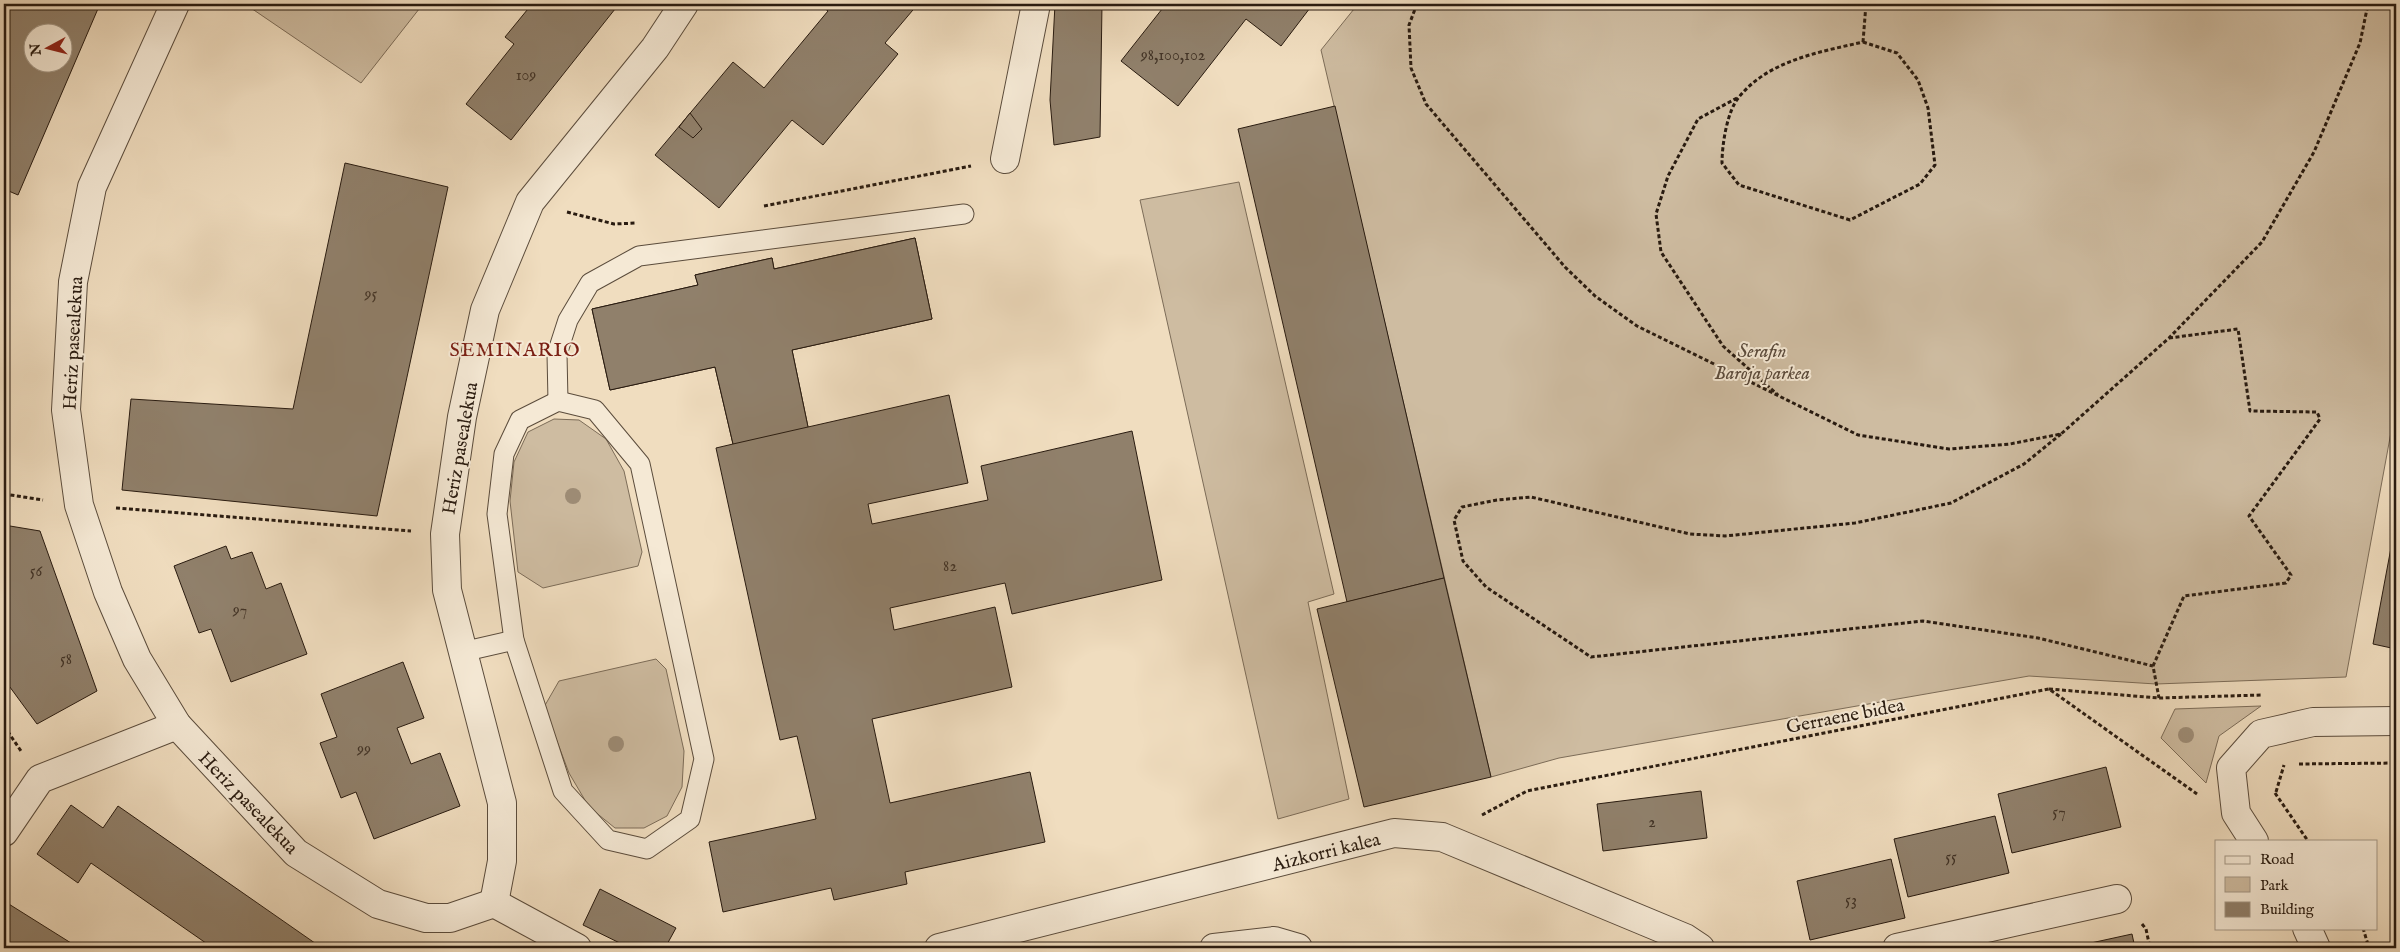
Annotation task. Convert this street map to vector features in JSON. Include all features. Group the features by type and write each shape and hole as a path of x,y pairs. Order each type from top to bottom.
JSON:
{"street":[{"name":"Heriz pasealekua","path":"176,4 92,187 73,282 66,410 79,505 108,592 137,659 177,725 296,854 378,904 426,918 450,918 494,903 502,861 502,802 447,590 444,534 462,417 485,310 530,202 655,48 684,4"},
{"path":"1005,159 1036,4"},
{"path":"2253,840 2236,813 2231,768 2261,734 2313,722 2396,722"},
{"path":"4,832 40,778 177,725"},
{"name":"Aizkorri kalea","path":"939,948 1394,834 1442,837 1686,938 1700,948"},
{"path":"1897,948 2117,899"},
{"path":"494,903 577,948"},
{"path":"2308,930 2316,948"},
{"path":"1214,948 1274,941 1298,948"}],"lane":[{"path":"558,401 557,354 568,320 590,283 639,256 964,214"},
{"path":"558,401 595,410 640,464 704,759 690,819 647,849 608,840 563,791 514,640 497,514 504,454 520,420 558,401"},
{"path":"462,652 514,640"}],"path":[{"path":"1417,4 1409,25 1411,68 1426,104 1564,267 1594,296 1637,326 1783,400 1858,435 1949,449 2010,444 2061,434"},
{"path":"1863,42 1866,4"},
{"path":"2153,666 2038,638 1923,621 1591,657 1486,587 1463,561 1454,520 1462,507 1497,500 1531,497 1690,534 1725,536 1855,523 1951,503 2024,464 2061,434 2169,338 2262,242 2314,152 2360,43 2368,4"},
{"path":"1738,98 1723,138 1722,163 1739,185 1850,220 1920,184 1935,165 1928,108 1918,80 1897,53 1863,42 1803,55 1760,78 1738,98 1698,119 1668,176 1656,214 1661,252 1723,346 1783,400"},
{"path":"763,206 1005,159"},
{"path":"530,202 614,224 641,222"},
{"path":"2159,698 2153,666 2184,596 2286,583 2291,576 2249,516 2320,419 2317,412 2250,411 2238,329 2169,338"},
{"path":"4,494 79,505 444,534"},
{"path":"2048,689 2196,792 2201,800"},
{"name":"Gerraene bidea","path":"1442,837 1527,791 2048,689 2159,698 2268,695"},
{"path":"2268,796 2276,792 2285,764 2396,763"},
{"path":"2276,792 2307,840"},
{"path":"2363,930 2369,948"}],"green space":[{"path":"245,4 423,4 361,83"},
{"name":"Serafin Baroja parkea","path":"1358,4 2396,4 2396,405 2346,677 2156,684 2029,676 1559,758 1491,777 1321,50"},
{"path":"1239,182 1334,594 1308,602 1349,799 1278,819 1140,200"},
{"path":"554,419 579,420 606,439 624,471 642,552 638,566 543,588 518,572 510,501 514,462 528,432"},
{"path":"656,659 666,669 684,751 682,787 667,816 644,828 615,828 589,807 569,773 544,707 559,681"},
{"path":"2261,706 2219,736 2206,783 2161,738 2175,709"}],"building":[{"path":"6,4 100,4 72,69 72,22 22,22 22,72 71,72 18,195 4,189 4,9"},
{"path":"532,4 619,4 511,140 466,104 514,44 505,37"},
{"path":"819,4 918,4 885,43 898,54 823,145 792,120 719,208 655,155 733,62 764,88 828,11"},
{"path":"1055,4 1102,4 1100,137 1054,145 1050,100"},
{"path":"1166,4 1313,4 1281,46 1246,19 1178,106 1121,61"},
{"path":"1335,106 1444,578 1347,602 1238,129"},
{"path":"690,113 702,129 693,138 679,127"},
{"path":"345,163 448,187 377,516 122,490 131,399 293,409"},
{"path":"915,238 932,319 792,350 808,427 949,395 968,483 868,504 872,524 988,500 981,466 1132,431 1162,580 1012,614 1005,583 890,608 894,630 995,607 1012,687 872,719 890,803 1030,772 1045,842 905,872 907,884 834,900 831,888 723,912 709,842 816,819 797,736 780,740 762,660 716,448 733,444 715,367 610,390 592,309 698,285 695,275 772,258 774,269"},
{"path":"915,238 932,319 792,350 808,427 733,444 715,367 610,390 592,309 698,285 695,275 772,258 774,269"},
{"path":"2396,521 2396,649 2373,644"},
{"path":"4,525 40,531 97,691 37,724 4,679"},
{"path":"226,546 231,559 252,552 266,589 281,583 307,654 231,682 211,629 199,633 174,566"},
{"path":"1444,578 1491,777 1364,807 1317,609"},
{"path":"403,662 424,718 397,728 411,764 440,753 460,806 374,839 356,792 341,798 320,743 337,737 321,694"},
{"path":"2106,767 2121,827 2012,853 1998,794"},
{"path":"1701,791 1707,838 1603,851 1597,804"},
{"path":"71,805 103,828 118,806 322,948 213,948 91,863 78,883 37,854"},
{"path":"1995,816 2009,873 1908,897 1894,839"},
{"path":"1891,859 1905,918 1810,940 1797,881"},
{"path":"600,889 676,928 665,948 630,948 583,925"},
{"path":"4,901 79,948 4,948"},
{"path":"2132,934 2135,948 2068,948"}],"district":[{"name":"SEMINARIO","path":"515,349"}]}
